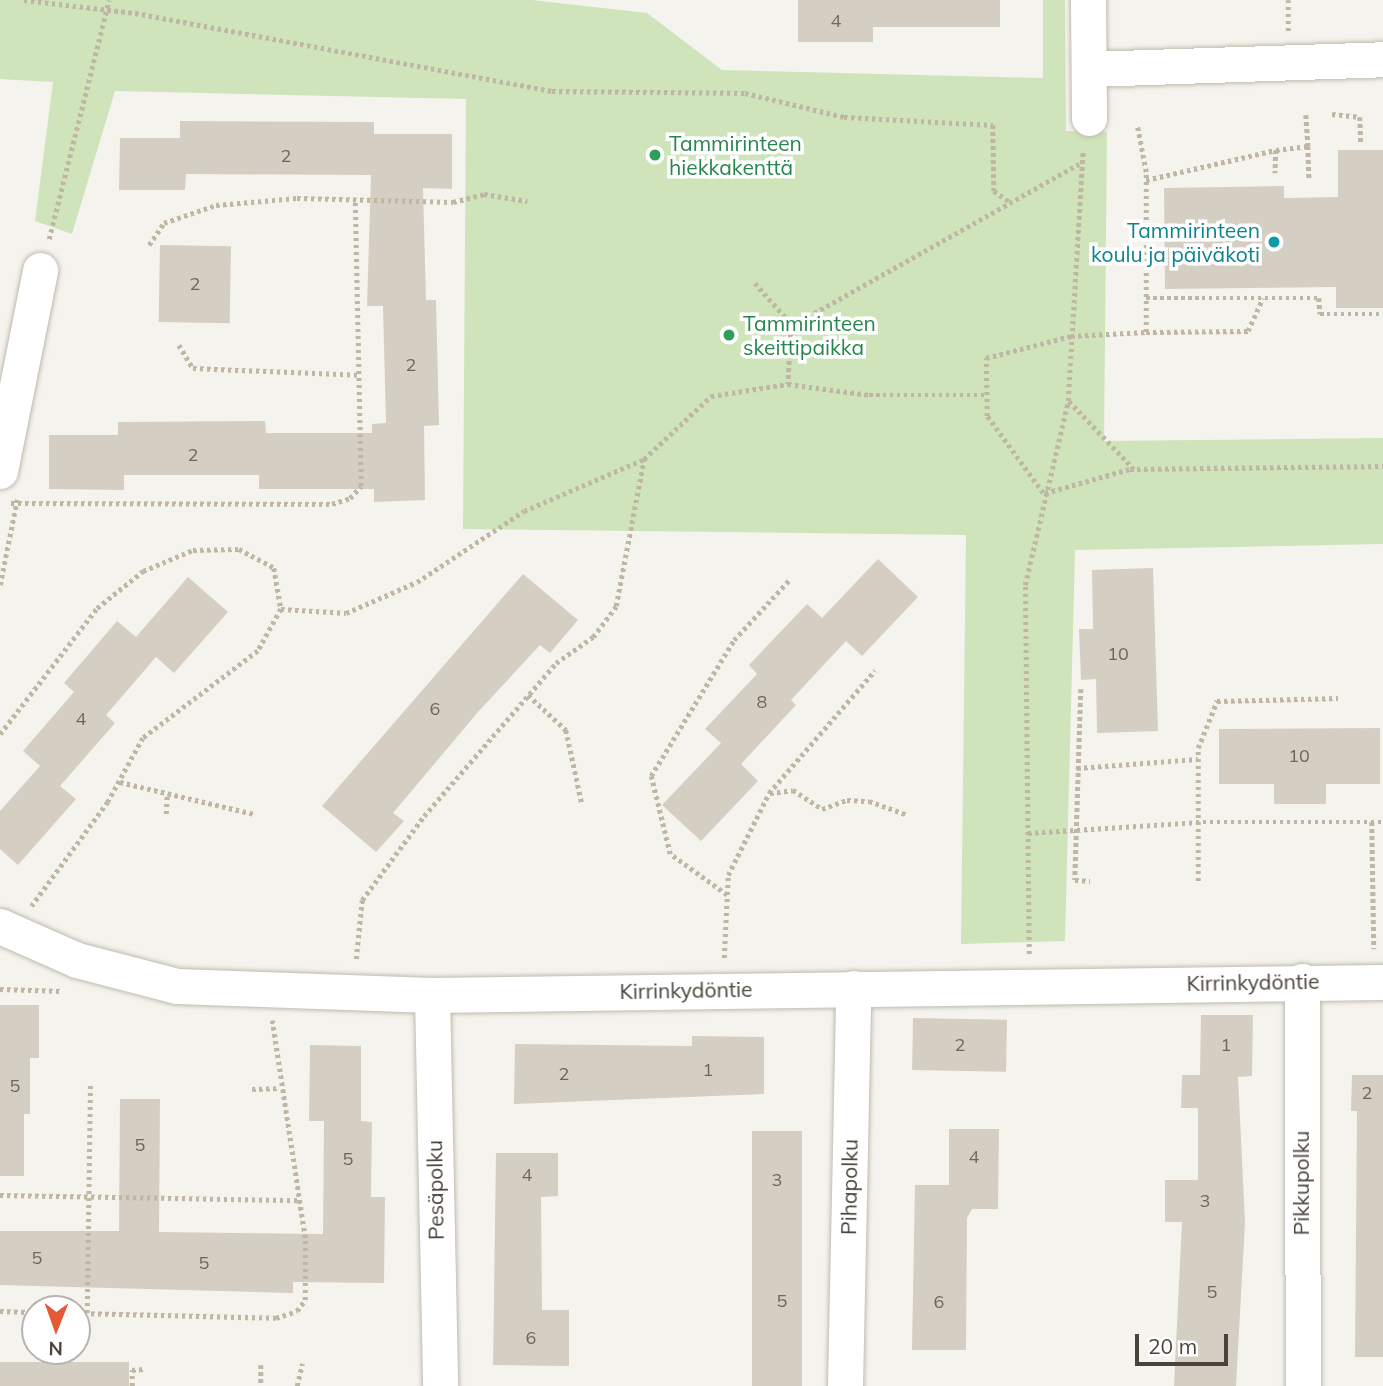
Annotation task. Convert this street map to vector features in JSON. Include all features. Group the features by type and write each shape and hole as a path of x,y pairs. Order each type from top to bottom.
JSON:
{"street":[{"path":"1088,0 1089,118"},
{"path":"1089,69 1383,60"},
{"path":"0,471 40,270"},
{"name":"Kirrinkydöntie","path":"13,919 76,960 177,986 432,995 1302,981 1378,969"},
{"name":"Pikkupolku","path":"1302,981 1303,1386"},
{"name":"Pihapolku","path":"845,1386 853,988"},
{"name":"Pesäpolku","path":"432,995 440,1386"}],"path":[{"path":"24,0 107,9 552,91 745,93 844,117 993,125 994,191 1011,203"},
{"path":"40,270 109,0"},
{"path":"1332,114 1360,117 1361,142"},
{"path":"1306,115 1309,180"},
{"path":"1137,125 1146,180 1146,332"},
{"path":"1146,180 1276,150 1308,146"},
{"path":"1275,173 1276,150"},
{"path":"755,283 792,319 802,320 1080,164 1068,401 1044,493 1025,585 1029,958"},
{"path":"149,245 164,223 216,205 355,199 453,202 484,194 527,201"},
{"path":"0,503 332,504 349,498 361,486 355,199"},
{"path":"1146,298 1319,298 1320,314 1383,314"},
{"path":"1044,493 987,416 986,358 1071,336 1248,331 1263,298"},
{"path":"788,384 792,319"},
{"path":"179,345 193,368 357,375"},
{"path":"281,609 346,612 417,582 524,511 644,459 711,396 788,384 869,395 987,395"},
{"path":"1044,493 1135,469 1068,401"},
{"path":"355,965 362,900 424,816 528,695 556,663 593,637 615,606 644,459"},
{"path":"1130,469 1383,466"},
{"path":"0,734 97,608 143,571 193,550 239,549 274,568 281,609 258,651 144,738 120,782 65,866 13,919"},
{"path":"727,895 670,855 650,776 734,640 790,579"},
{"path":"724,962 728,875 769,793 875,670"},
{"path":"1082,689 1074,830 1075,880 1090,881"},
{"path":"528,695 566,730 582,804"},
{"path":"1198,881 1198,759 1217,701 1338,698"},
{"path":"1077,768 1198,759"},
{"path":"120,782 254,814"},
{"path":"769,793 793,790 822,809 847,800 869,801 908,815"},
{"path":"166,814 167,793"},
{"path":"1028,833 1196,822 1383,822"},
{"path":"1372,822 1378,969"},
{"path":"0,989 75,992"},
{"path":"91,1313 276,1318 297,1311 305,1300 299,1200 280,1088 271,989"},
{"path":"87,1295 90,1085"},
{"path":"252,1089 280,1088"},
{"path":"0,1195 299,1200"},
{"path":"0,1311 21,1312"},
{"path":"297,1386 302,1364"},
{"path":"261,1365 261,1386"},
{"path":"132,1386 132,1370 143,1368"}],"green space":[{"path":"0,0 532,0 647,13 722,70 1043,78 1043,0 1065,0 1066,131 1107,132 1104,441 1383,438 1383,544 1075,550 1065,941 961,944 966,535 463,529 466,99 115,91 72,234 35,221 53,82 0,79"}],"building":[{"path":"798,0 1000,0 1000,27 873,27 873,42 798,42"},
{"path":"180,121 374,122 374,134 452,134 452,189 423,188 426,300 436,300 439,425 424,426 425,500 374,502 374,489 259,489 259,475 124,475 124,490 49,489 49,435 118,435 118,422 265,421 266,433 372,433 372,424 386,423 383,306 367,306 371,175 186,174 185,190 119,190 120,138 180,138"},
{"name":"Tammirinteen koulu ja päiväkoti","path":"1338,150 1383,150 1383,308 1336,308 1336,287 1165,289 1164,188 1284,186 1284,198 1338,197"},
{"path":"160,245 231,246 230,323 159,322"},
{"path":"878,559 918,597 862,656 846,641 791,700 796,705 741,764 758,781 701,841 662,805 721,743 705,729 757,674 749,665 807,604 822,618"},
{"path":"1153,568 1158,731 1097,733 1096,679 1081,680 1079,629 1093,629 1092,570"},
{"path":"523,574 578,620 550,653 540,645 478,712 393,813 404,821 376,852 322,806"},
{"path":"188,577 228,612 174,673 156,657 106,715 115,723 60,786 76,799 18,865 0,849 0,811 40,766 23,751 74,692 64,683 117,621 136,637"},
{"path":"1380,728 1380,784 1326,784 1326,804 1274,804 1274,784 1219,784 1219,729"},
{"path":"0,1005 39,1005 39,1058 30,1058 30,1114 24,1114 24,1176 0,1176"},
{"path":"1201,1015 1253,1015 1252,1076 1238,1077 1245,1222 1236,1386 1174,1386 1182,1222 1165,1222 1165,1180 1198,1180 1198,1108 1181,1108 1182,1075 1200,1075"},
{"path":"913,1018 1007,1020 1006,1072 912,1070"},
{"path":"692,1036 764,1037 764,1094 514,1104 515,1044 692,1046"},
{"path":"310,1045 361,1046 361,1121 372,1122 371,1197 385,1197 384,1283 293,1282 293,1293 0,1285 0,1231 119,1231 120,1099 160,1099 159,1232 323,1234 324,1121 309,1121"},
{"path":"1352,1075 1383,1075 1383,1357 1355,1357 1357,1111 1351,1111"},
{"path":"949,1129 999,1129 998,1209 972,1209 967,1218 966,1350 912,1350 915,1185 949,1185"},
{"path":"752,1131 802,1131 802,1386 752,1386"},
{"path":"496,1153 558,1153 558,1196 541,1197 542,1310 569,1310 569,1366 493,1365"},
{"path":"0,1362 21,1362 21,1365 91,1365 91,1362 129,1362 129,1386 0,1386"}],"place":[{"name":"Tammirinteen hiekkakenttä","path":"655,155"},
{"name":"Tammirinteen koulu ja päiväkoti","path":"1274,242"},
{"name":"Tammirinteen skeittipaikka","path":"729,335"}]}
